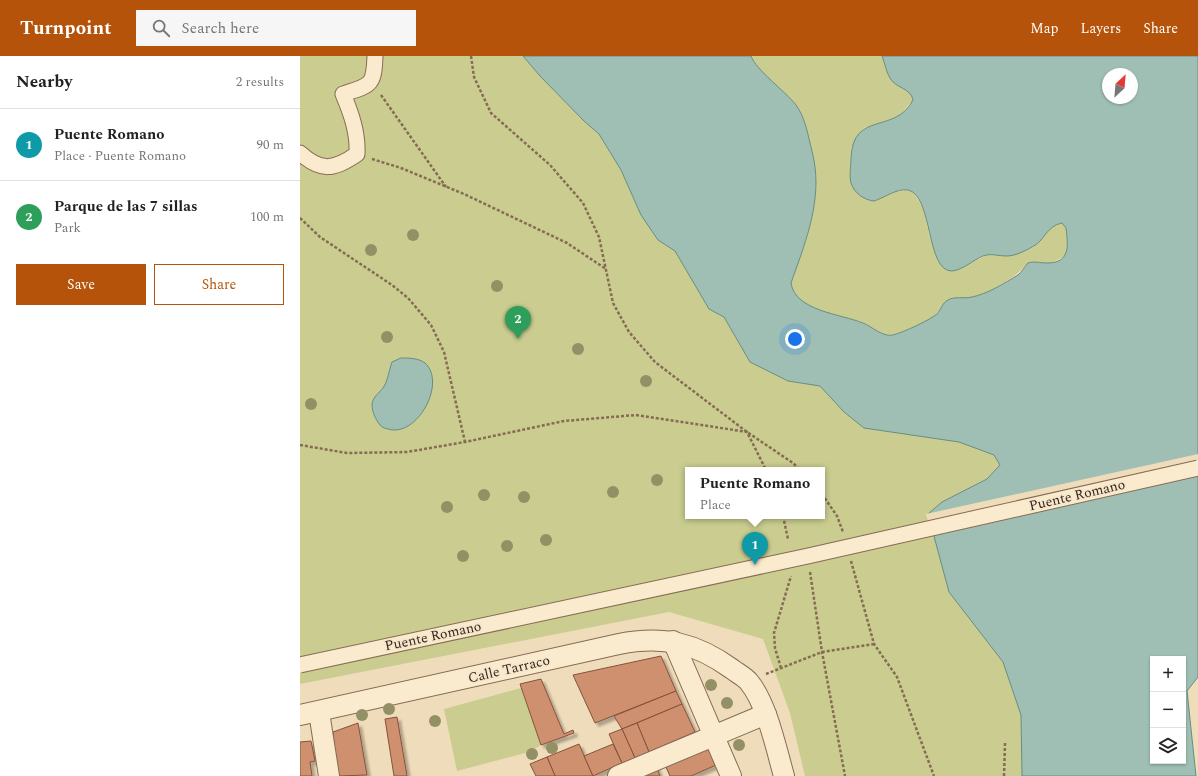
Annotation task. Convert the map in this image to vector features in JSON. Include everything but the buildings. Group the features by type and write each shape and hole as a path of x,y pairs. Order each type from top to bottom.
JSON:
{"street":[{"path":"300,153 316,165 328,166 342,164 356,154 357,142 353,119 343,94 365,87 371,81 374,75 375,56"},
{"name":"Puente Romano","path":"300,665 808,556 1198,468"},
{"name":"Calle Tarraco","path":"309,714 638,640 673,642 696,648 717,659 749,682"},
{"path":"673,642 731,776"},
{"path":"749,682 766,714 784,776"},
{"path":"309,714 329,776"},
{"path":"618,776 766,714"}],"path":[{"path":"471,56 474,78 491,113 550,165 583,203 599,238 613,303 629,332 655,362 747,432 797,467"},
{"path":"371,81 446,187"},
{"path":"356,154 401,168 446,187 567,243 606,269"},
{"path":"300,218 320,237 392,285 412,303 431,325 444,352 465,442"},
{"path":"300,445 347,453 407,452 465,442 564,421 636,415 747,432"},
{"path":"747,432 764,467"},
{"path":"825,498 837,516 846,538"},
{"path":"784,519 788,539"},
{"path":"851,560 874,644 897,677 934,776"},
{"path":"810,572 822,652 845,776"},
{"path":"781,668 774,633 791,575"},
{"path":"749,682 822,652 874,644"},
{"path":"1004,776 1005,743"}],"green space":[{"path":"300,56 523,56 540,76 584,121 599,134 621,170 641,215 658,240 675,251 709,309 724,317 750,362 788,381 820,386 844,412 864,428 959,442 994,455 1000,465 987,479 942,502 949,592 1003,662 1021,715 1022,776 805,776 790,713 763,639 669,612 300,684"},
{"path":"751,56 882,56 887,73 892,81 906,90 912,96 913,100 899,116 864,128 851,148 850,180 853,187 869,200 874,201 895,192 906,190 913,192 923,208 930,238 952,271 988,255 1012,255 1034,247 1049,228 1062,223 1067,228 1068,245 1065,256 1051,263 1025,265 1015,275 991,290 969,298 951,299 936,314 922,323 890,335 882,333 862,322 819,310 801,300 794,292 791,283 806,241 813,212 816,182 812,152 805,123 799,109 791,99 759,68"},
{"path":"521,688 541,745 529,752 457,771 444,709"}],"water":[{"path":"523,56 751,56 759,68 791,99 799,109 806,128 814,161 816,182 813,212 806,241 791,283 794,292 801,300 810,306 863,323 885,335 893,335 928,320 937,314 944,303 950,299 972,297 996,288 1018,275 1028,263 1047,263 1060,260 1066,252 1067,241 1066,228 1062,223 1052,227 1040,241 1023,252 1010,256 986,255 960,269 952,271 944,268 938,259 933,247 922,205 916,195 908,190 899,190 874,201 863,198 854,190 851,183 850,174 851,158 854,143 859,134 867,128 896,117 905,111 913,100 912,96 906,90 892,81 887,73 882,56 1198,56 1198,677 1187,691 1196,776 1022,776 1021,715 1003,662 949,592 928,514 942,502 987,479 1000,465 994,455 959,442 864,428 844,412 820,386 788,381 750,362 724,317 709,309 675,251 658,240 641,215 621,170 599,134 584,121 540,76"},
{"path":"401,358 417,359 425,363 431,372 433,383 431,395 426,407 409,425 399,430 388,429 382,427 374,416 372,402 385,385 392,362"}],"pier":[{"path":"1198,454 1198,475 932,536 926,514"}],"place":[{"name":"Parque de las 7 sillas","path":"518,339"},
{"name":"Puente Romano","path":"755,565"}]}
